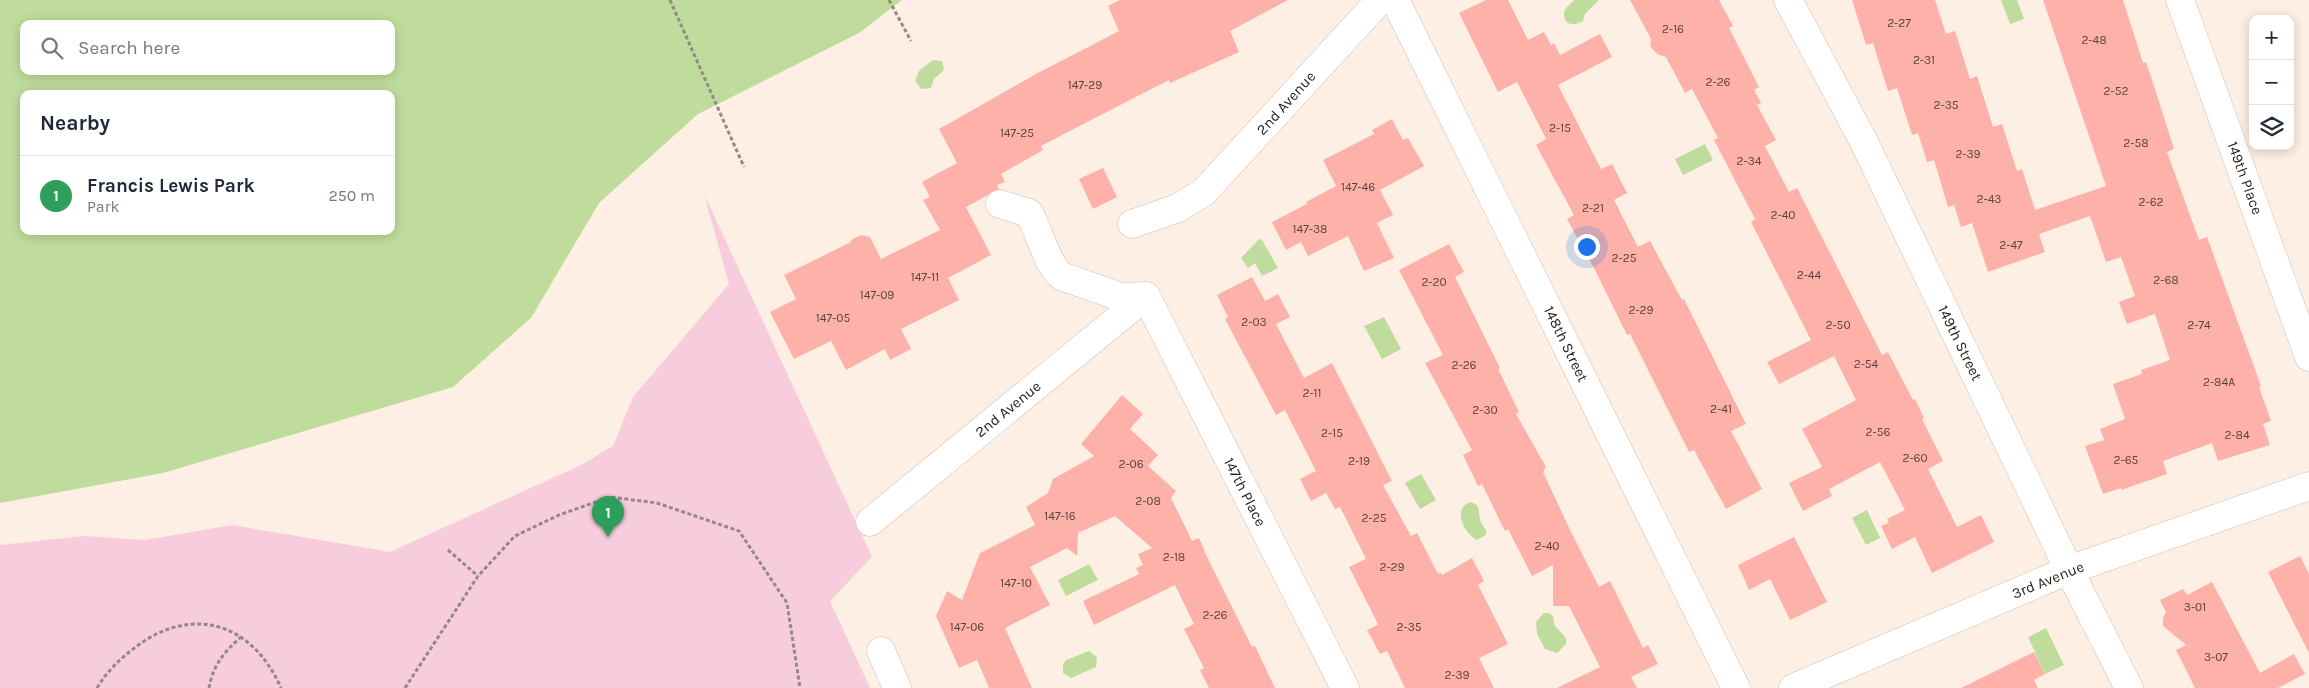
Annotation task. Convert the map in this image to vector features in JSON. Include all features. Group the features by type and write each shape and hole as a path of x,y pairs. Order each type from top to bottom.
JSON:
{"street":[{"name":"2nd Avenue","path":"1132,224 1178,208 1204,192 1380,0"},
{"name":"148th Street","path":"1395,0 1736,688"},
{"name":"149th Street","path":"1788,0 1863,140 2069,570 2129,688"},
{"name":"149th Place","path":"2180,0 2309,357"},
{"path":"1000,204 1029,213 1038,228 1054,269 1061,276 1121,297 1146,296"},
{"name":"2nd Avenue","path":"870,522 1146,296"},
{"name":"147th Place","path":"1146,296 1345,688"},
{"name":"3rd Avenue","path":"1792,688 2069,570 2309,486"},
{"path":"881,651 897,688"}],"path":[{"path":"670,0 744,166"},
{"path":"890,0 911,41"},
{"path":"405,688 478,576 515,536 559,515 610,497 656,503 739,531 787,603 800,688"},
{"path":"448,550 478,576"},
{"path":"97,688 111,668 127,654 162,631 195,624 220,628 241,637 264,657 273,669 281,688"},
{"path":"209,688 217,663 226,650 241,637"}],"shaded area":[{"path":"0,0 902,0 859,33 698,114 599,203 531,318 453,387 163,473 0,503"},
{"path":"1574,0 1599,0 1585,14 1583,21 1577,24 1570,24 1565,20 1564,11"},
{"path":"2001,0 2017,0 2024,19 2010,24"},
{"path":"933,60 942,61 944,70 934,79 931,88 921,89 915,81 919,71"},
{"path":"1705,144 1713,160 1683,175 1675,159"},
{"path":"704,194 872,557 830,601 870,688 0,688 0,545 84,536 145,540 232,525 390,552 581,465 613,446 633,397 729,284"},
{"path":"1259,239 1262,240 1278,268 1262,276 1255,263 1248,268 1241,258"},
{"path":"1384,317 1401,349 1382,359 1364,326"},
{"path":"1421,474 1436,500 1420,509 1405,483"},
{"path":"1470,502 1477,506 1486,532 1486,535 1477,540 1464,527 1461,516 1465,505"},
{"path":"1867,510 1880,538 1866,545 1852,518"},
{"path":"1089,564 1098,580 1066,596 1058,580"},
{"path":"1544,613 1549,613 1553,616 1555,626 1566,638 1566,644 1557,653 1545,649 1537,634 1536,622"},
{"path":"2046,628 2064,665 2045,674 2028,637"},
{"path":"1089,651 1097,657 1096,667 1071,678 1063,673 1063,664 1066,660"}],"building":[{"path":"1120,0 1288,0 1230,31 1239,52 1170,83 1169,80 1041,146 1043,150 1001,174 1005,182 997,185 999,189 966,207 991,255 948,278 959,300 901,329 911,349 890,360 885,349 846,370 831,341 794,359 770,312 796,299 784,275 851,242 851,240 861,235 870,237 881,259 940,230 923,200 930,197 922,182 957,163 939,129 1036,74 1119,31 1108,6"},
{"path":"1486,0 1508,0 1528,40 1544,32 1551,45 1554,43 1560,55 1600,34 1612,57 1558,85 1601,169 1612,164 1627,193 1614,200 1638,247 1650,241 1682,300 1684,299 1746,424 1731,431 1762,489 1726,509 1694,450 1689,452 1630,334 1627,335 1567,219 1574,215 1536,145 1546,139 1517,82 1498,92 1459,13"},
{"path":"1630,0 1719,0 1733,26 1729,28 1759,87 1754,90 1761,103 1757,105 1776,140 1765,146 1789,192 1797,188 1882,355 1888,352 1913,400 1915,399 1924,418 1922,419 1943,461 1928,469 1957,527 1981,515 1994,542 1932,573 1915,537 1892,549 1881,526 1889,523 1887,519 1905,510 1880,462 1829,489 1832,496 1803,511 1789,483 1822,467 1802,429 1856,400 1834,356 1779,384 1767,362 1811,340 1751,222 1755,219 1714,140 1718,138 1692,89 1685,93 1666,57 1657,54 1650,46 1651,39"},
{"path":"1852,0 1935,0 1946,34 1955,31 1970,79 1977,76 1993,127 2002,124 2017,171 2022,169 2035,210 2106,186 2043,0 2123,0 2143,63 2146,62 2174,149 2167,152 2199,240 2207,237 2261,386 2259,387 2271,421 2263,424 2270,445 2218,461 2212,443 2163,461 2167,474 2121,490 2121,488 2103,494 2085,446 2104,440 2100,429 2125,419 2113,384 2142,374 2141,370 2170,360 2155,314 2127,324 2119,302 2135,296 2121,257 2106,262 2090,216 2039,234 2045,252 1988,272 1972,223 1961,227 1954,205 1948,207 1934,160 1927,162 1918,133 1912,135 1897,88 1888,91 1873,43 1866,45"},
{"path":"1392,119 1403,140 1408,138 1424,166 1380,190 1393,215 1377,223 1394,258 1364,271 1348,236 1308,256 1301,242 1286,250 1272,222 1336,186 1323,160 1374,134 1372,130"},
{"path":"1103,168 1117,197 1093,209 1079,179"},
{"path":"1449,244 1464,272 1455,277 1500,368 1498,369 1519,412 1516,414 1546,467 1543,472 1571,532 1599,587 1610,581 1643,648 1648,645 1658,664 1631,677 1637,688 1557,688 1600,667 1569,606 1553,606 1553,565 1532,576 1508,529 1505,531 1482,484 1478,486 1463,455 1472,450 1425,363 1443,355 1399,270"},
{"path":"1252,277 1265,301 1278,294 1290,317 1276,324 1304,378 1332,363 1392,481 1383,485 1411,536 1417,533 1438,574 1440,572 1442,575 1472,558 1484,581 1478,585 1508,644 1479,658 1494,688 1405,688 1387,651 1380,654 1367,630 1378,625 1349,567 1366,559 1340,507 1335,509 1326,493 1311,501 1300,479 1316,471 1285,410 1276,415 1225,319 1228,317 1217,295"},
{"path":"1122,395 1143,414 1130,429 1158,455 1148,466 1176,491 1171,498 1192,541 1199,538 1252,647 1255,646 1275,688 1209,688 1200,670 1204,668 1184,629 1194,624 1175,585 1094,625 1083,601 1139,574 1136,568 1143,565 1138,554 1152,548 1115,516 1078,533 1077,556 1067,548 1030,567 1050,605 1005,628 1032,688 989,688 977,660 959,668 936,616 947,591 962,600 980,553 1035,525 1026,507 1048,493 1053,479 1094,456 1081,444"},
{"path":"1794,537 1827,602 1790,620 1770,579 1749,590 1738,565"},
{"path":"2300,556 2309,574 2309,653 2268,572"},
{"path":"2212,582 2260,673 2294,654 2305,674 2278,688 2195,688 2176,650 2186,645 2163,626 2163,618 2166,612 2160,600 2183,589 2187,595"},
{"path":"2034,652 2045,674 2034,680 2038,688 1961,688"}],"place":[{"name":"Francis Lewis Park","path":"608,537"}]}
